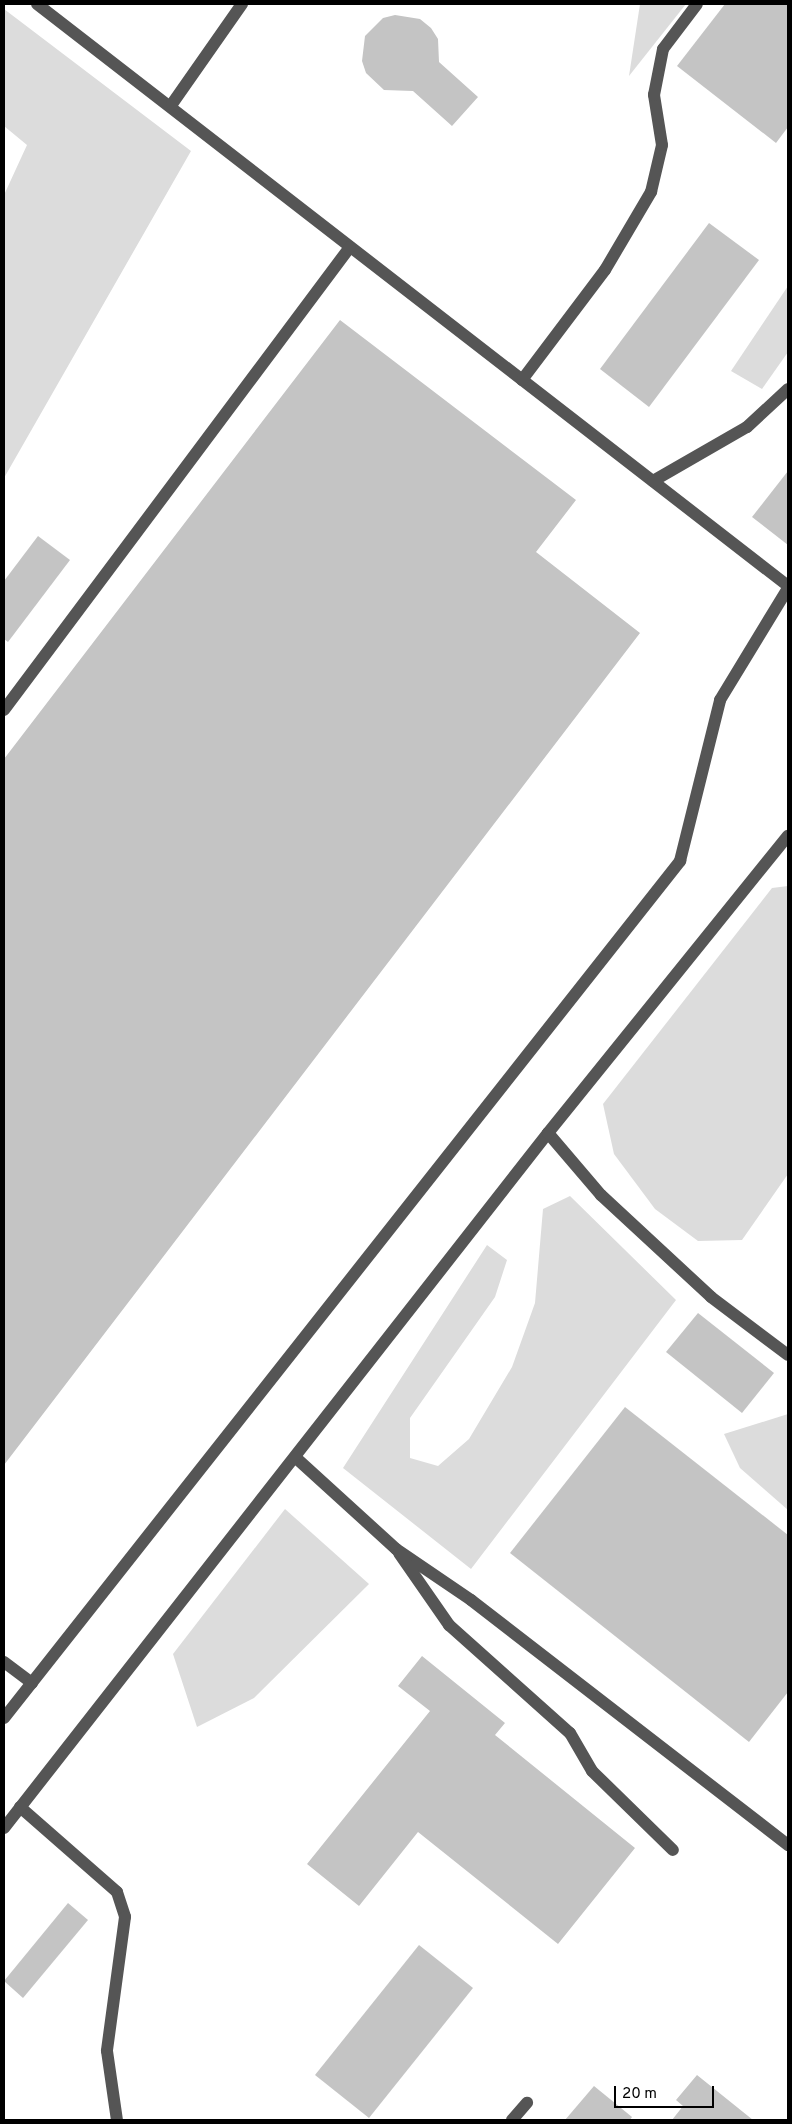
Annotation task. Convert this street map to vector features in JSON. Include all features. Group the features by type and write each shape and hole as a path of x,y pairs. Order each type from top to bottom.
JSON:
{"street":[{"path":"4,1718 680,861 720,700 788,587 350,247 172,104 36,4"},
{"path":"172,104 242,4"},
{"path":"522,380 605,270 651,192 662,145 654,95 663,49 697,4"},
{"path":"4,710 350,247"},
{"path":"653,481 746,427 788,389"},
{"path":"4,1828 548,1133 788,837"},
{"path":"548,1133 608,1202 711,1297 788,1355"},
{"path":"295,1458 396,1549 471,1600 788,1845"},
{"path":"396,1549 449,1625 570,1733 592,1771 673,1850"},
{"path":"4,1662 32,1683"},
{"path":"20,1807 110,1886 125,1917 107,2051 118,2120"},
{"path":"512,2120 526,2103"}],"shaded area":[{"path":"640,4 686,4 629,76"},
{"path":"4,9 191,151 4,478 4,195 27,145 4,126"},
{"path":"788,286 788,352 762,389 731,371"},
{"path":"788,886 788,1174 742,1240 698,1241 655,1209 614,1154 603,1104 772,888"},
{"path":"570,1196 676,1300 471,1569 343,1468 487,1245 507,1260 495,1297 410,1418 410,1458 438,1466 469,1439 512,1367 535,1303 543,1209"},
{"path":"788,1414 788,1510 740,1468 724,1434"},
{"path":"285,1509 369,1584 254,1698 197,1727 173,1654"}],"building":[{"path":"725,4 788,4 788,127 776,143 677,66"},
{"path":"395,15 420,19 431,28 438,39 439,62 478,97 452,126 413,91 384,90 366,73 362,61 365,36 383,18"},
{"path":"709,223 759,260 649,407 600,369"},
{"path":"340,320 576,500 536,552 640,633 4,1465 4,759"},
{"path":"788,471 788,545 752,517"},
{"path":"38,536 70,560 8,642 4,639 4,581"},
{"path":"698,1313 774,1373 742,1413 666,1352"},
{"path":"625,1407 788,1535 788,1692 749,1742 510,1553"},
{"path":"422,1656 505,1723 495,1735 635,1848 558,1944 418,1832 359,1906 307,1864 430,1711 398,1686"},
{"path":"68,1903 88,1920 23,1998 4,1981"},
{"path":"419,1945 473,1988 369,2118 315,2075"},
{"path":"697,2075 753,2120 672,2120 683,2106 676,2100"},
{"path":"594,2086 632,2117 630,2120 565,2120"}]}
